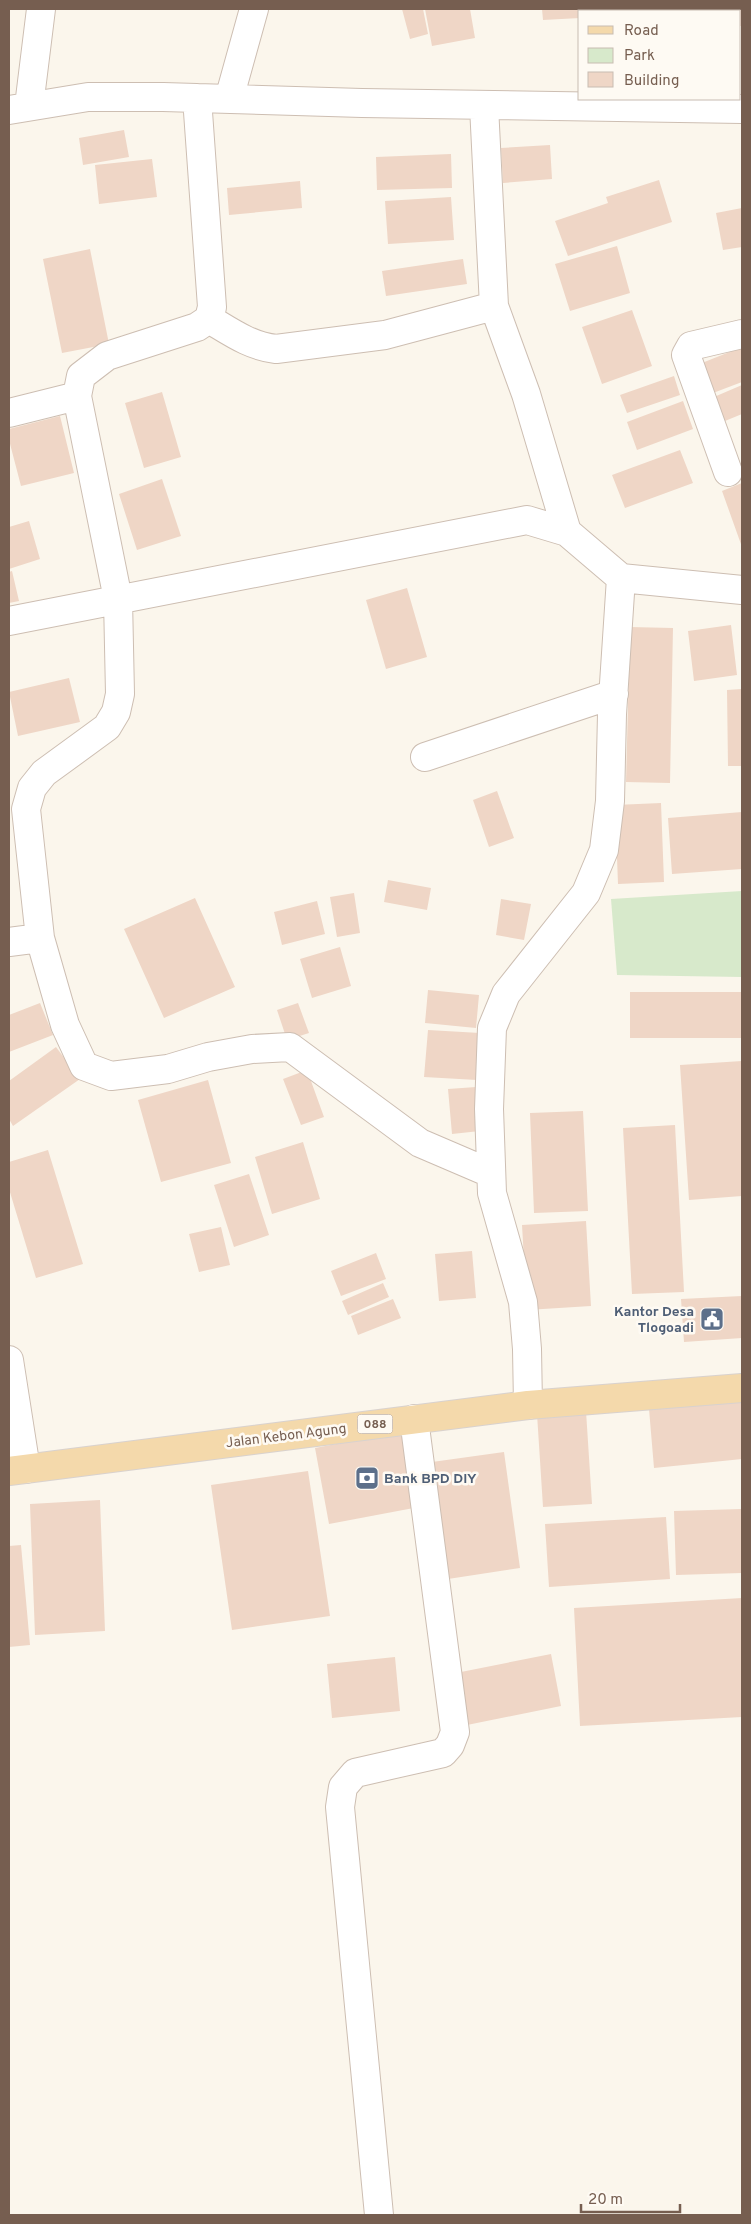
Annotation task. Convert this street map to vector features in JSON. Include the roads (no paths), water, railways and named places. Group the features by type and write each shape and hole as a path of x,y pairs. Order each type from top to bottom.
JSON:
{"main road":[{"name":"Jalan Kebon Agung","path":"17,1470 528,1405 742,1388"}],"street":[{"path":"41,9 19,108 88,98 196,98 484,106 742,109"},
{"path":"229,99 254,9"},
{"path":"196,98 212,307 209,318 197,327 107,356 81,376 77,396 118,599 120,694 116,712 107,727 44,773 32,788 26,808 40,938 65,1025 84,1066 111,1076 168,1069 208,1057 252,1049 290,1047 420,1143 490,1172"},
{"path":"484,106 494,306 526,394 567,532"},
{"path":"209,318 248,343 276,350 385,335 494,306"},
{"path":"728,472 686,355 691,346 742,334"},
{"path":"9,413 77,396"},
{"path":"9,621 527,520 567,532 621,578 742,590"},
{"path":"528,1405 527,1348 523,1302 500,1230 492,1193 489,1110 492,1028 506,994 586,893 604,850 610,801 621,578"},
{"path":"425,757 614,694"},
{"path":"9,942 40,938"},
{"path":"9,1360 17,1470"},
{"path":"379,2215 340,1807 343,1787 355,1773 442,1753 450,1745 455,1732 414,1418"}],"place":[{"name":"Kantor Desa Tlogoadi","path":"712,1319"},
{"name":"Bank BPD DIY","path":"367,1478"}]}
